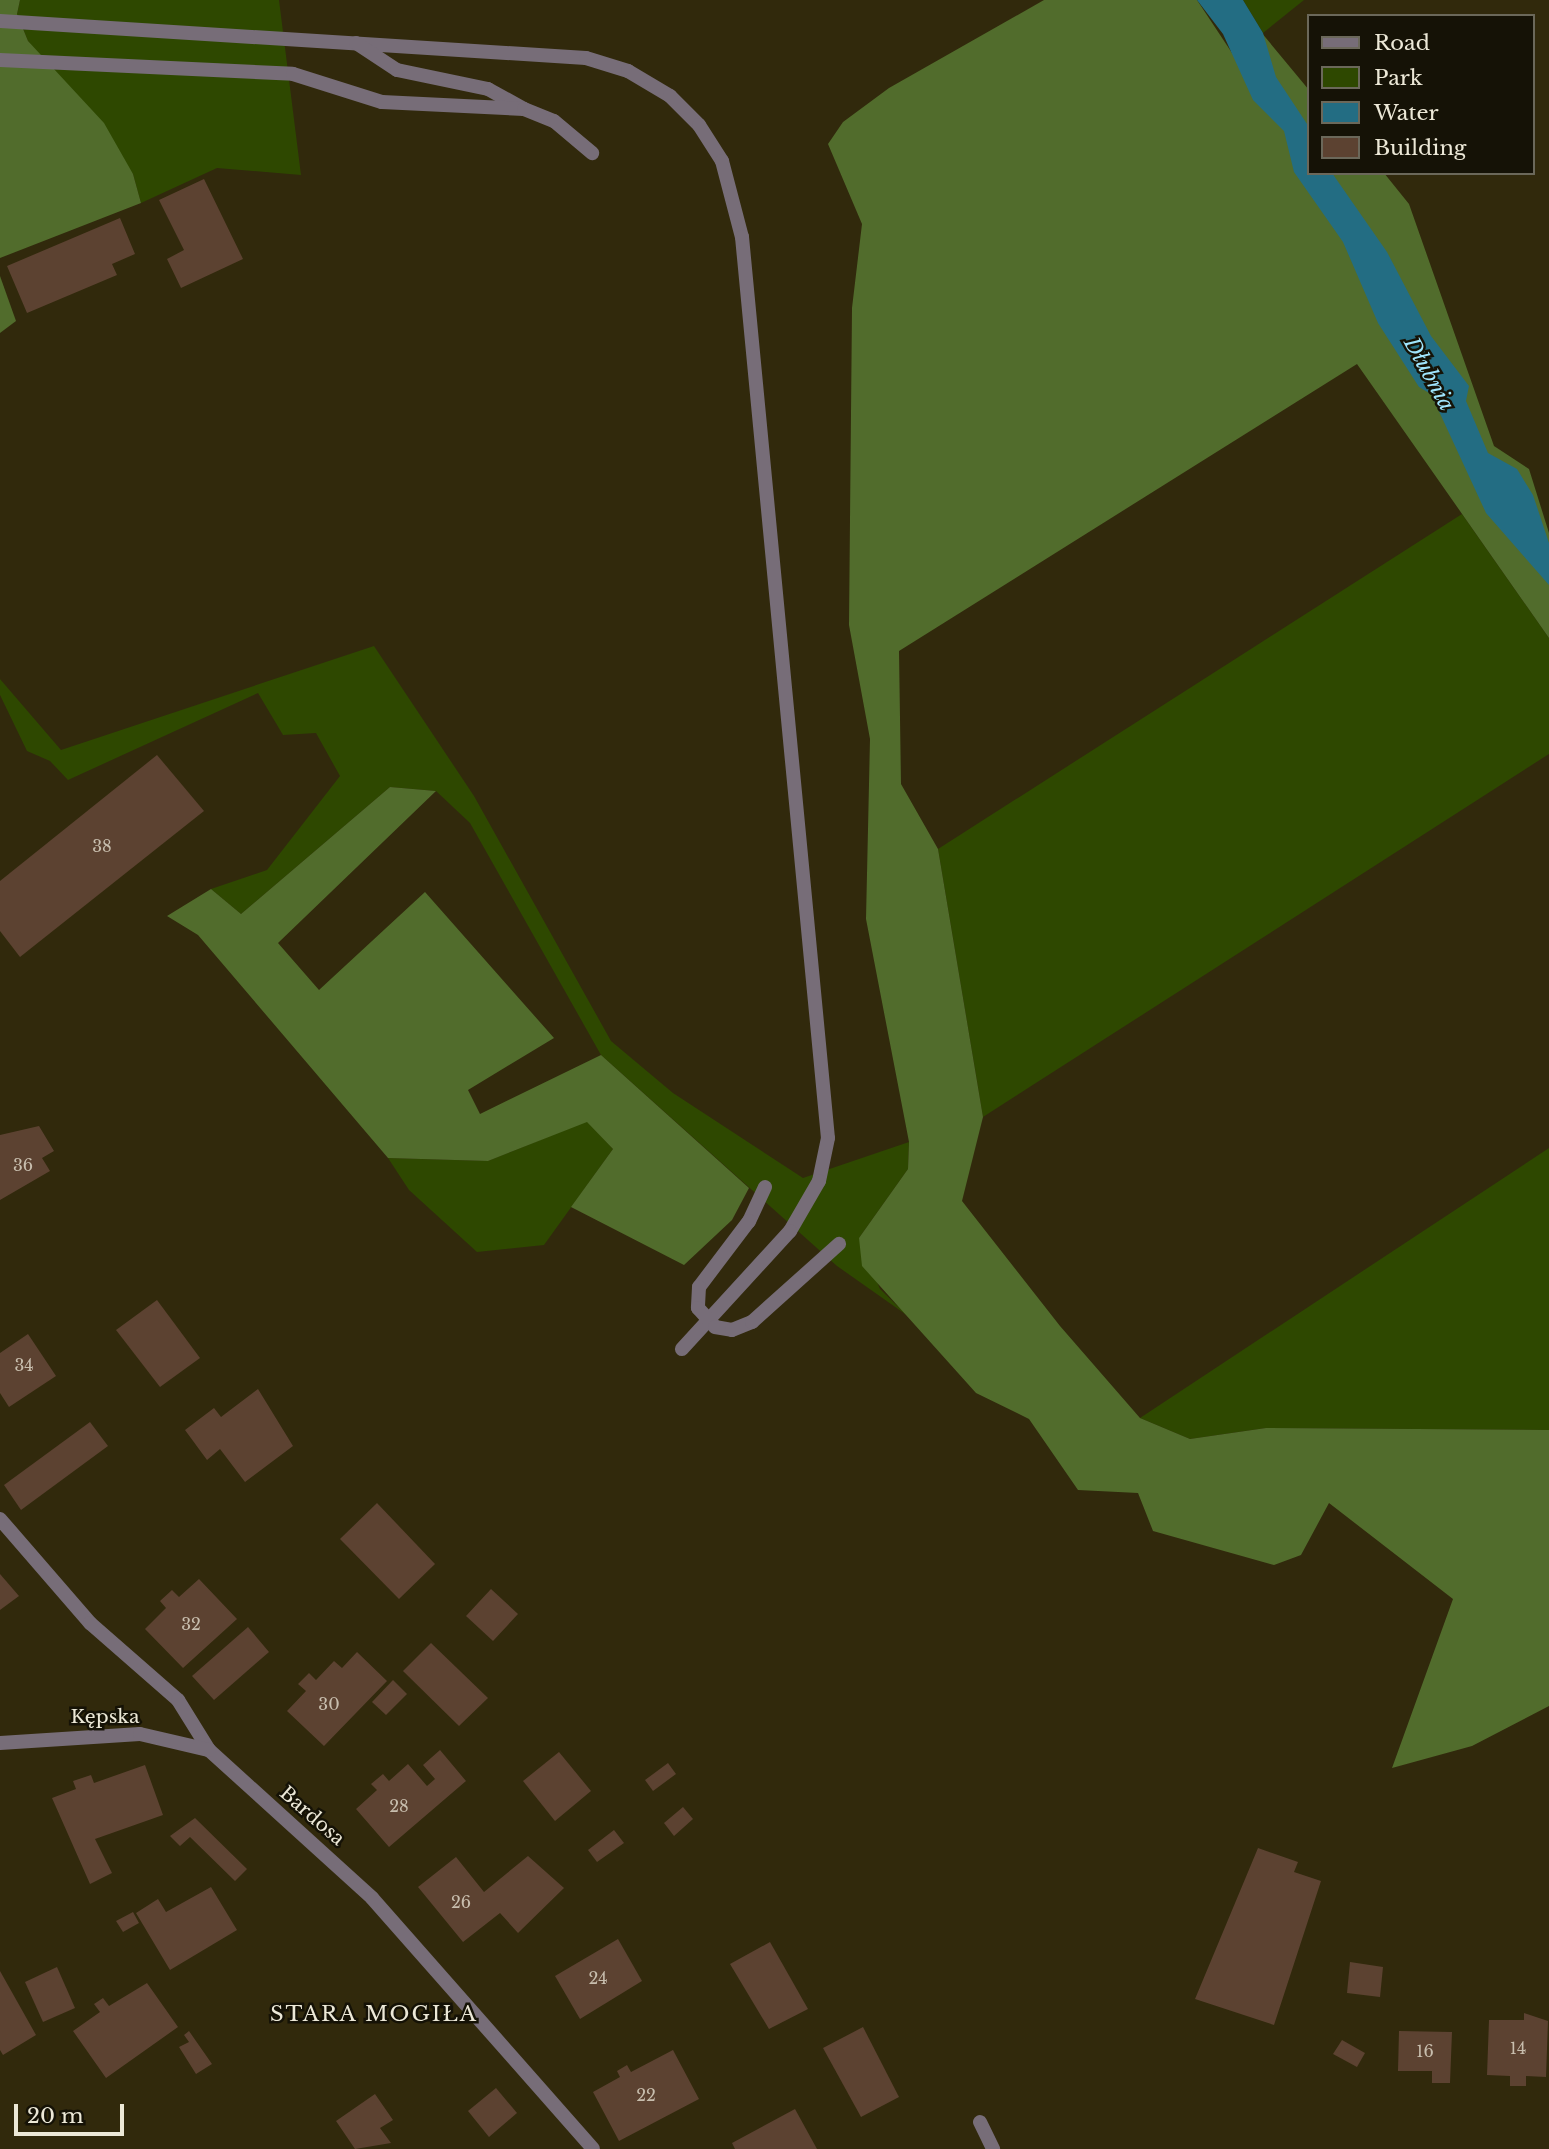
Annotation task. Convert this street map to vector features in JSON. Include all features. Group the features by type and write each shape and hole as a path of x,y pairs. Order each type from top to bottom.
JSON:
{"street":[{"path":"0,21 564,55 628,71 670,96 699,125 735,196 828,1138 819,1181 803,1212 682,1349"},
{"path":"356,43 397,70 488,89 524,109 554,121 592,153"},
{"path":"0,60 293,74 382,102 524,109"},
{"path":"765,1187 749,1221 699,1287 698,1308 707,1321 732,1330 752,1322 839,1244"},
{"name":"Bardosa","path":"0,1519 90,1623 178,1700 209,1750 349,1874 593,2149"},
{"name":"Kępska","path":"0,1743 140,1734 209,1750"},
{"path":"980,2122 993,2149"}],"green space":[{"path":"0,0 20,0 17,14 28,41 104,123 133,174 141,203 0,258"},
{"path":"20,0 279,0 301,175 217,168 141,203 133,174 28,41 17,14"},
{"path":"1044,0 1197,0 1236,59 1261,32 1308,89 1308,175 1386,175 1409,204 1494,446 1529,469 1549,533 1549,638 1357,364 899,651 901,784 938,849 983,1117 962,1201 1060,1326 1140,1418 1190,1439 1266,1428 1549,1430 1549,1706 1472,1746 1392,1768 1453,1599 1329,1503 1301,1555 1274,1565 1153,1531 1138,1493 1078,1490 1029,1419 976,1393 862,1266 859,1238 908,1169 909,1142 866,919 870,739 849,625 852,308 862,224 828,144 843,122 889,88"},
{"path":"1243,0 1304,0 1263,33"},
{"path":"0,276 16,321 0,333"},
{"path":"1462,514 1549,638 1549,754 983,1117 938,849"},
{"path":"374,646 474,796 611,1041 673,1093 803,1178 909,1142 908,1169 859,1238 880,1289 908,1316 837,1266 601,1055 470,823 436,791 390,787 241,914 211,889 267,870 340,776 316,733 283,735 258,693 68,780 50,761 27,751 0,695 0,679 61,750"},
{"path":"390,787 436,791 278,943 319,990 425,892 554,1038 468,1090 480,1114 601,1055 749,1188 732,1220 684,1265 571,1207 613,1149 587,1122 488,1161 388,1158 198,935 167,916 211,889 241,914"},
{"path":"587,1121 613,1149 544,1245 477,1252 409,1190 388,1158 488,1161"},
{"path":"1549,1148 1549,1430 1266,1428 1190,1439 1140,1418"}],"water":[{"name":"Dłubnia","path":"1197,0 1243,0 1263,33 1276,77 1308,125 1308,175 1333,175 1387,252 1431,336 1469,386 1466,401 1488,453 1517,469 1533,495 1549,543 1549,585 1486,513 1431,394 1419,387 1378,323 1343,242 1294,172 1284,131 1253,100 1223,34"}],"building":[{"path":"204,179 243,259 181,288 167,259 184,250 159,200"},
{"path":"120,218 135,254 112,264 117,275 27,313 7,266"},
{"path":"157,755 204,811 20,957 0,931 0,881"},
{"path":"39,1126 54,1151 42,1158 50,1171 0,1200 0,1135"},
{"path":"157,1300 200,1358 160,1387 116,1330"},
{"path":"28,1334 56,1376 9,1407 0,1393 0,1353"},
{"path":"258,1389 293,1446 245,1482 220,1449 207,1460 185,1430 214,1408 221,1417"},
{"path":"90,1422 108,1446 21,1510 4,1485"},
{"path":"377,1503 435,1564 399,1599 340,1539"},
{"path":"0,1574 19,1596 0,1610"},
{"path":"199,1579 237,1619 183,1668 145,1629 166,1608 160,1601 172,1590 179,1597"},
{"path":"491,1589 518,1614 493,1641 466,1616"},
{"path":"248,1627 269,1652 214,1700 192,1676"},
{"path":"431,1643 488,1698 459,1726 403,1671"},
{"path":"357,1652 387,1681 324,1746 287,1711 306,1691 298,1684 309,1673 316,1680 334,1661 342,1668"},
{"path":"393,1680 407,1694 386,1715 372,1702"},
{"path":"440,1750 466,1781 389,1847 356,1809 377,1790 371,1784 383,1774 389,1781 408,1764 427,1786 435,1779 423,1765"},
{"path":"559,1752 591,1791 555,1821 523,1781"},
{"path":"668,1763 676,1774 653,1791 645,1780"},
{"path":"145,1765 163,1815 95,1839 112,1873 90,1884 52,1798 76,1789 73,1781 91,1775 94,1783"},
{"path":"683,1807 693,1819 674,1836 664,1823"},
{"path":"195,1818 247,1869 235,1881 190,1837 180,1846 170,1836"},
{"path":"614,1830 624,1843 597,1862 588,1850"},
{"path":"1258,1848 1298,1862 1294,1872 1321,1881 1274,2025 1195,1999"},
{"path":"528,1856 564,1888 518,1933 500,1913 463,1942 418,1887 456,1857 484,1892"},
{"path":"211,1887 237,1930 170,1970 136,1913 158,1899 166,1912"},
{"path":"133,1912 139,1923 123,1932 116,1921"},
{"path":"618,1939 642,1981 580,2019 555,1976"},
{"path":"770,1942 808,2009 769,2029 730,1964"},
{"path":"1350,1962 1383,1967 1380,1997 1347,1993"},
{"path":"57,1967 75,2008 43,2022 25,1982"},
{"path":"0,1971 36,2035 3,2055 0,2050"},
{"path":"147,1983 178,2027 106,2078 73,2031 100,2012 94,2004 103,1998 109,2006"},
{"path":"1524,2013 1548,2021 1546,2077 1526,2076 1526,2086 1510,2086 1510,2076 1487,2075 1489,2020 1524,2020"},
{"path":"863,2027 899,2097 861,2117 823,2048"},
{"path":"189,2031 212,2064 196,2074 179,2047 189,2042 184,2035"},
{"path":"1399,2031 1452,2032 1450,2083 1432,2083 1432,2071 1398,2071"},
{"path":"1342,2040 1365,2053 1357,2067 1333,2054"},
{"path":"673,2050 699,2099 619,2141 593,2092 620,2077 617,2071 627,2065 631,2072"},
{"path":"496,2088 517,2113 489,2137 468,2111"},
{"path":"375,2094 393,2120 380,2128 391,2143 355,2149 336,2121"},
{"path":"795,2109 817,2149 735,2149 732,2143"}],"district":[{"name":"STARA MOGIŁA","path":"374,2014"}]}
